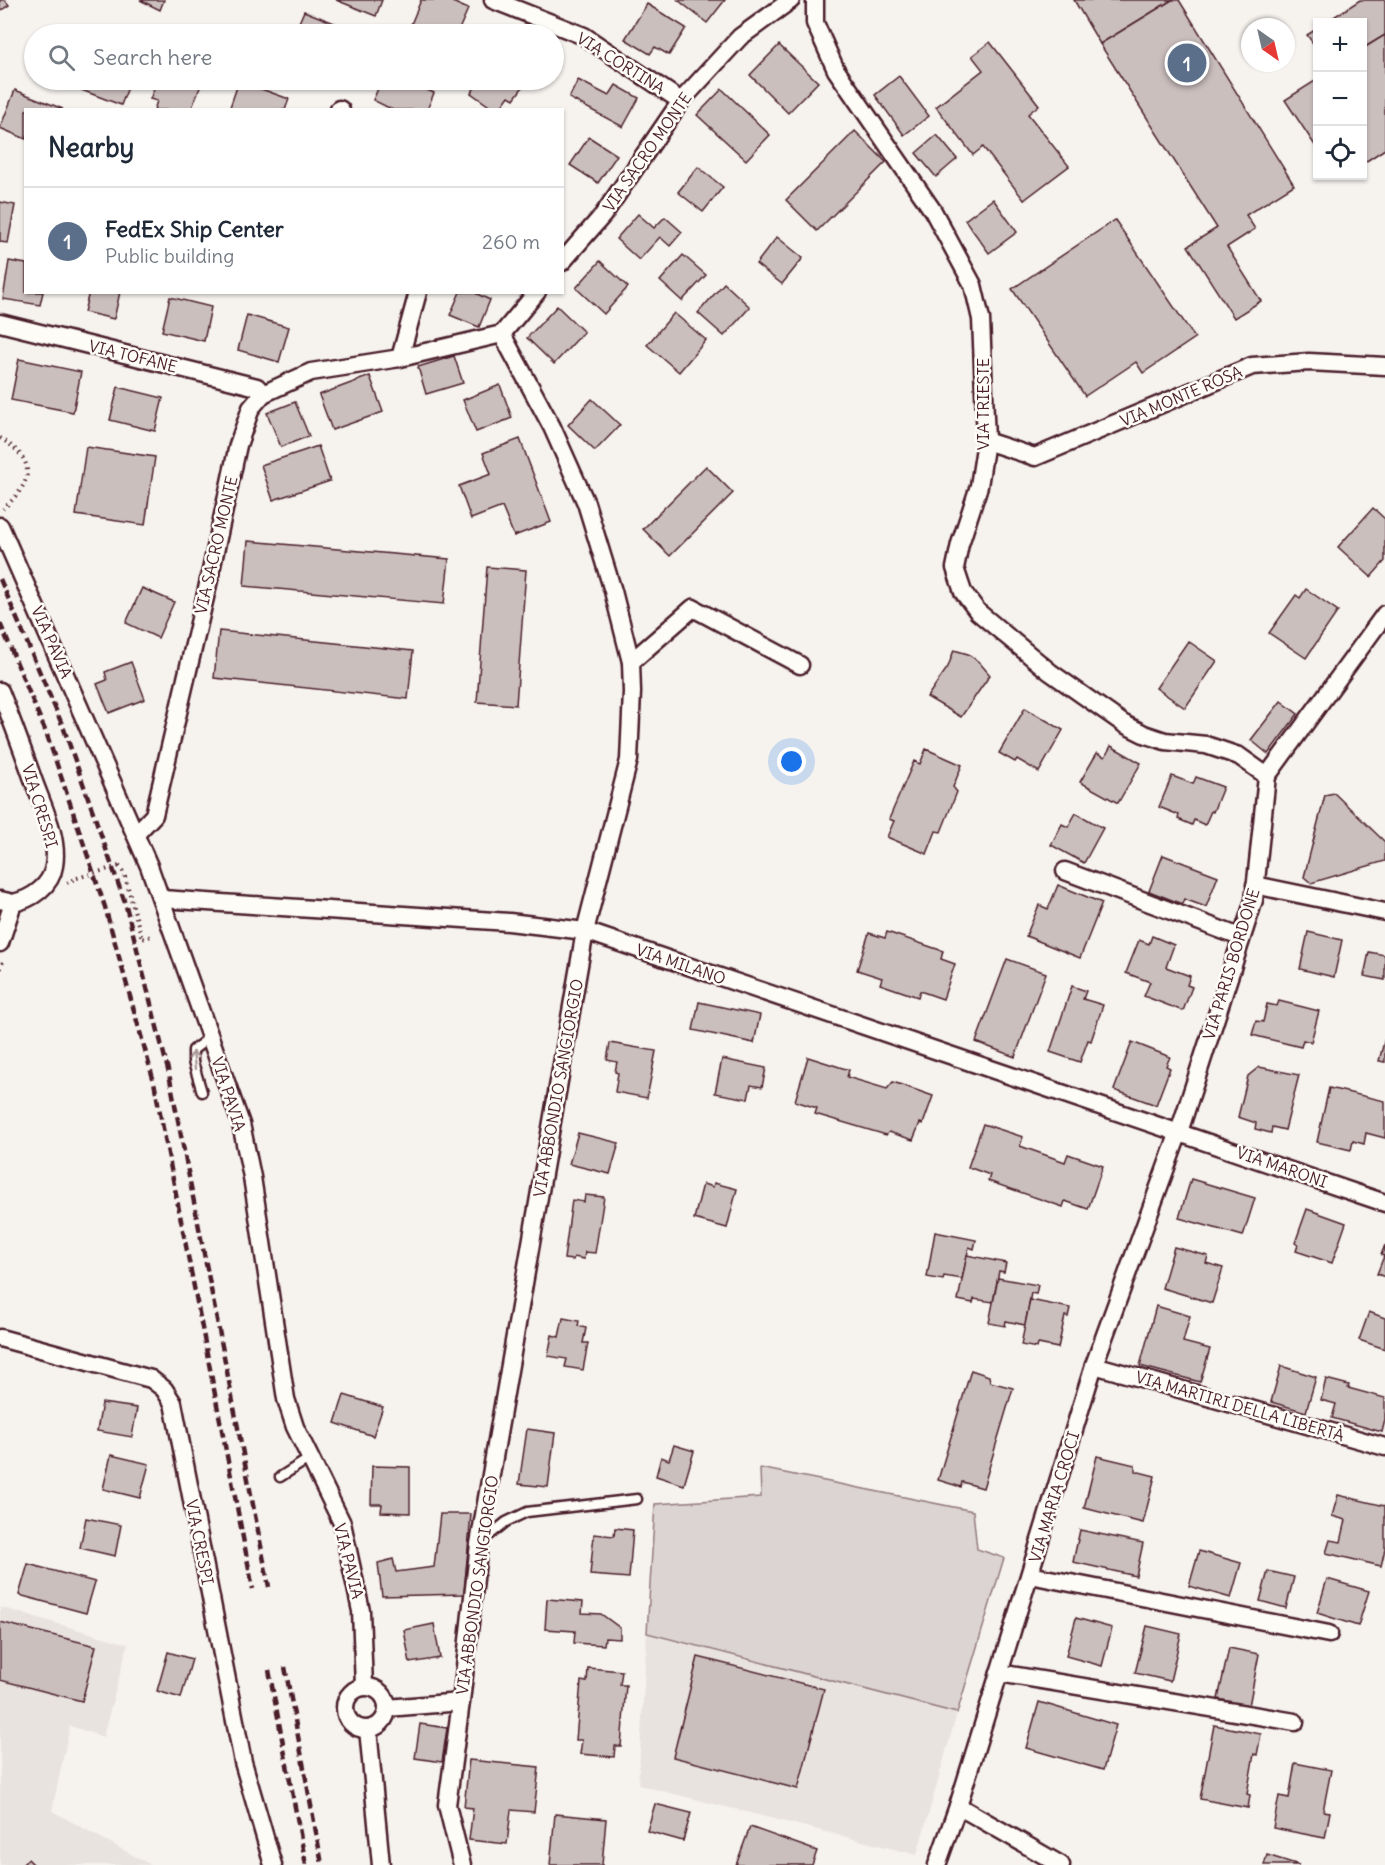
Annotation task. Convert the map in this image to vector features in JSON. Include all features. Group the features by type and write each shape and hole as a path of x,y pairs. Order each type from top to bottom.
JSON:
{"street":[{"name":"VIA CORTINA","path":"493,0 554,24"},
{"name":"VIA SACRO MONTE","path":"564,260 603,215 681,101 740,37 791,0"},
{"name":"VIA TRIESTE","path":"814,0 815,23 836,70 933,211 973,285 981,319 986,441 979,486 960,544 955,568 963,592 978,612 1050,672 1124,724 1166,741 1206,745 1239,756 1268,776"},
{"name":"VIA CORTINA","path":"564,28 584,36 681,101"},
{"path":"400,358 417,294"},
{"path":"263,394 310,372 400,358 502,334 535,294"},
{"name":"VIA TOFANE","path":"0,323 257,387 263,394"},
{"name":"VIA ABBONDIO SANGIORGIO","path":"462,1865 447,1805 479,1544 585,932 629,760 632,692 631,662 613,591 586,503 552,427 502,334"},
{"name":"VIA MONTE ROSA","path":"986,441 1035,458 1252,366 1309,362 1385,366"},
{"name":"VIA SACRO MONTE","path":"136,834 154,815 238,445 251,408 263,394"},
{"name":"VIA PAVIA","path":"0,526 136,834 162,899 241,1124 252,1177 286,1399 295,1427 342,1523 352,1566 361,1611 363,1686"},
{"path":"631,662 693,608 800,665"},
{"name":"VIA PARIS BORDONE","path":"1179,1132 1240,937 1254,900 1268,776 1385,614"},
{"name":"VIA CRESPI","path":"0,691 47,819 55,849 54,867 49,881 25,901 7,901 0,943"},
{"path":"1065,871 1240,937"},
{"path":"1255,885 1385,912"},
{"name":"VIA MILANO","path":"162,899 509,922 585,932 1179,1132"},
{"name":"VIA MARONI","path":"1179,1132 1385,1203"},
{"name":"VIA MARIA CROCI","path":"937,1865 958,1806 1094,1365 1179,1132"},
{"name":"VIA CRESPI","path":"0,1338 151,1379 164,1389 173,1403 243,1762 273,1865"},
{"name":"VIA MARTIRI DELLA LIBERTÀ","path":"1094,1365 1385,1447"},
{"path":"1030,1575 1329,1634"},
{"path":"999,1673 1295,1722"},
{"path":"363,1686 381,1693 386,1700 387,1708 382,1722 368,1729 359,1728 351,1723 346,1715 349,1696 363,1686"},
{"path":"387,1708 461,1702"},
{"path":"368,1729 381,1865"},
{"path":"958,1806 1061,1865"}],"lane":[{"path":"202,1092 193,1062 193,1050 210,1037"},
{"path":"280,1477 310,1458"},
{"path":"479,1544 506,1522 527,1512 637,1499"}],"path":[{"path":"0,438 22,455 27,482 19,494 0,511"},
{"path":"77,878 119,866 142,939 172,930"}],"shaded area":[{"path":"760,1468 973,1511 977,1549 1004,1558 957,1713 647,1633 655,1504 761,1497"},
{"path":"0,1607 128,1644 103,1737 70,1726 52,1811 151,1865 0,1865"},
{"path":"647,1633 957,1713 917,1855 638,1785"}],"building":[{"path":"0,0 5,0 9,5 0,11"},
{"path":"140,0 164,0 160,10"},
{"path":"336,0 382,0 376,16"},
{"path":"421,0 448,0 468,9 461,24 411,24"},
{"path":"678,0 725,0 707,23"},
{"path":"1074,0 1172,0 1100,44"},
{"path":"1172,0 1179,0 1294,185 1246,215 1255,229 1227,247 1261,301 1234,318 1188,246 1217,228 1100,44"},
{"path":"1360,0 1385,0 1385,35 1367,46 1367,18 1332,18"},
{"path":"647,4 686,28 669,55 655,47 650,54 625,39"},
{"path":"304,11 337,24 298,24"},
{"path":"1313,31 1313,43 1307,35"},
{"path":"1385,35 1385,149 1367,161 1367,72 1367,46"},
{"path":"990,42 1039,105 1028,114 1069,166 1024,200 983,147 973,155 936,107 983,70 972,56"},
{"path":"779,45 818,82 788,113 750,75"},
{"path":"899,76 929,116 904,135 875,95"},
{"path":"578,80 609,96 616,85 639,98 623,127 569,98"},
{"path":"1313,82 1313,142 1285,100"},
{"path":"722,89 770,135 746,160 697,115"},
{"path":"15,90 60,108 24,108 24,138 0,128"},
{"path":"81,90 127,90 121,105"},
{"path":"154,90 199,90 192,108 155,108 157,101 150,99"},
{"path":"236,90 264,90 289,99 286,108 230,108"},
{"path":"378,90 427,90 434,93 428,108 389,108 373,100"},
{"path":"473,90 521,90 514,99 509,96 500,108 492,108 471,93"},
{"path":"855,131 886,162 817,231 786,200"},
{"path":"937,135 957,159 936,177 916,153"},
{"path":"589,137 617,155 598,183 570,165"},
{"path":"698,167 723,187 703,212 678,192"},
{"path":"993,199 1017,232 989,253 965,220"},
{"path":"0,202 15,205 8,243 0,242"},
{"path":"638,214 654,228 665,217 682,232 670,246 660,237 639,260 616,239"},
{"path":"1115,220 1195,338 1143,373 1136,362 1085,396 1012,289"},
{"path":"777,237 803,258 782,284 756,264"},
{"path":"683,255 706,275 682,301 660,281"},
{"path":"9,261 24,264 24,294 43,294 40,305 3,299"},
{"path":"600,261 628,287 604,314 576,288"},
{"path":"724,283 750,307 724,336 698,313"},
{"path":"88,294 120,294 114,319 84,312"},
{"path":"459,294 477,294 490,300 479,327 450,315"},
{"path":"170,297 211,307 204,341 162,331"},
{"path":"557,306 584,332 554,364 527,338"},
{"path":"674,313 706,340 679,372 647,345"},
{"path":"247,315 289,327 279,362 238,350"},
{"path":"454,356 463,383 426,394 418,367"},
{"path":"19,359 81,372 73,412 11,400"},
{"path":"370,376 383,412 332,430 319,395"},
{"path":"500,385 512,418 476,432 463,400"},
{"path":"118,387 163,398 155,431 110,420"},
{"path":"592,399 620,425 595,451 568,425"},
{"path":"295,402 309,436 281,447 267,413"},
{"path":"520,439 551,522 514,536 502,507 471,519 459,486 491,474 483,453"},
{"path":"318,446 330,481 273,500 261,465"},
{"path":"86,447 155,457 145,525 76,515"},
{"path":"706,466 733,493 670,556 643,529"},
{"path":"1373,508 1385,519 1385,561 1371,577 1338,547"},
{"path":"248,541 449,559 444,604 244,586"},
{"path":"487,567 526,570 516,705 477,702"},
{"path":"142,588 174,602 158,638 126,623"},
{"path":"1306,589 1338,611 1306,658 1269,633 1296,595 1300,598"},
{"path":"219,631 413,651 408,699 214,678"},
{"path":"1188,641 1217,661 1185,708 1156,688"},
{"path":"954,650 968,654 979,662 990,675 961,717 927,697 948,667"},
{"path":"131,662 145,699 109,713 97,684 107,680 105,672"},
{"path":"1281,701 1298,714 1268,754 1251,740"},
{"path":"1025,708 1063,730 1039,772 1017,759 1015,762 999,753"},
{"path":"1111,746 1141,763 1118,803 1080,782 1097,753 1105,757"},
{"path":"926,749 962,765 953,787 957,792 941,832 936,831 927,854 887,837 894,821 889,819 914,761 920,764"},
{"path":"1172,776 1193,784 1196,777 1223,787 1205,825 1194,820 1192,825 1178,819 1179,815 1159,807"},
{"path":"1334,793 1385,842 1385,861 1311,883 1304,877 1325,795"},
{"path":"1076,813 1103,828 1084,863 1051,845 1062,824 1068,827"},
{"path":"1163,855 1218,876 1206,907 1184,899 1182,904 1149,891"},
{"path":"1058,885 1102,903 1080,958 1026,936 1039,905 1048,909"},
{"path":"887,932 943,951 941,959 955,964 943,999 920,991 918,997 880,984 882,978 857,970 869,933 885,938"},
{"path":"1308,932 1342,940 1334,977 1300,969"},
{"path":"1152,936 1174,945 1166,967 1190,976 1187,985 1192,987 1183,1011 1144,996 1150,982 1126,973 1139,940 1149,944"},
{"path":"1369,952 1385,955 1385,980 1364,976"},
{"path":"1007,959 1046,973 1015,1057 976,1042"},
{"path":"1072,986 1086,991 1083,999 1103,1005 1091,1041 1088,1040 1080,1062 1050,1052"},
{"path":"1279,1001 1319,1011 1311,1042 1303,1040 1301,1047 1252,1035 1256,1021 1263,1022 1267,1004 1277,1006"},
{"path":"699,1002 760,1015 754,1043 693,1030"},
{"path":"1385,1038 1385,1062 1379,1061"},
{"path":"1132,1042 1170,1057 1166,1066 1170,1068 1156,1105 1114,1090"},
{"path":"610,1043 656,1051 647,1098 615,1092 617,1062 607,1060"},
{"path":"808,1057 849,1070 847,1077 887,1089 893,1082 933,1096 923,1124 920,1123 913,1140 889,1132 886,1135 815,1114 817,1108 795,1101"},
{"path":"722,1059 766,1068 762,1087 751,1085 748,1099 715,1093"},
{"path":"1259,1067 1299,1075 1285,1130 1272,1127 1271,1133 1255,1129 1256,1123 1238,1117 1248,1076"},
{"path":"1329,1088 1385,1101 1385,1138 1366,1133 1364,1144 1353,1141 1351,1150 1317,1142"},
{"path":"983,1124 1023,1137 1020,1146 1065,1162 1068,1154 1103,1166 1088,1209 1065,1201 1063,1207 988,1181 990,1175 968,1167"},
{"path":"578,1133 619,1143 610,1174 569,1164"},
{"path":"1191,1179 1255,1198 1243,1236 1179,1218"},
{"path":"714,1183 737,1189 727,1228 694,1219 703,1184 713,1187"},
{"path":"585,1195 604,1197 595,1253 585,1252 584,1259 574,1257 573,1260 564,1259 572,1200 584,1202"},
{"path":"1307,1209 1346,1223 1332,1263 1296,1251 1298,1245 1295,1243"},
{"path":"935,1232 976,1240 974,1249 969,1247 962,1279 944,1276 943,1280 927,1277"},
{"path":"1385,1245 1385,1277 1377,1274 1384,1256 1381,1255"},
{"path":"1174,1247 1208,1256 1206,1263 1223,1268 1212,1303 1162,1288"},
{"path":"967,1255 1006,1263 1004,1272 999,1271 993,1302 974,1299 973,1303 958,1300"},
{"path":"998,1278 1038,1285 1036,1294 1031,1293 1025,1325 1006,1321 1005,1326 989,1323"},
{"path":"1030,1300 1070,1308 1068,1317 1065,1316 1058,1348 1038,1344 1037,1348 1021,1345"},
{"path":"1156,1306 1190,1316 1183,1342 1210,1349 1200,1382 1140,1366"},
{"path":"1369,1312 1385,1318 1385,1349 1359,1340"},
{"path":"563,1318 579,1321 578,1326 586,1328 583,1343 588,1343 583,1370 565,1367 567,1359 548,1356 552,1335 559,1337"},
{"path":"1281,1366 1316,1377 1306,1412 1271,1402"},
{"path":"971,1370 989,1376 990,1382 1013,1388 983,1488 962,1482 961,1487 938,1480"},
{"path":"1326,1379 1349,1385 1348,1388 1385,1398 1385,1420 1382,1432 1332,1418 1336,1404 1321,1400"},
{"path":"344,1395 383,1407 373,1436 335,1423"},
{"path":"102,1403 137,1408 132,1437 97,1431"},
{"path":"527,1429 555,1433 548,1487 519,1484"},
{"path":"674,1445 694,1451 684,1485 656,1476 661,1457 669,1460"},
{"path":"111,1455 149,1464 140,1498 103,1489"},
{"path":"1097,1456 1135,1465 1135,1471 1155,1476 1143,1523 1084,1508"},
{"path":"372,1466 410,1467 410,1513 381,1512 382,1504 371,1504"},
{"path":"1338,1495 1385,1506 1385,1549 1381,1566 1326,1553 1330,1540 1341,1542 1346,1520 1332,1516"},
{"path":"440,1514 471,1514 464,1594 382,1596 378,1563 393,1559 396,1572 434,1567"},
{"path":"86,1518 121,1525 115,1556 80,1548"},
{"path":"615,1528 633,1530 629,1578 590,1575 594,1534 614,1536"},
{"path":"1080,1530 1143,1543 1136,1576 1073,1562"},
{"path":"1199,1551 1241,1563 1231,1598 1189,1586"},
{"path":"28,1564 95,1582 86,1613 19,1595"},
{"path":"1268,1571 1294,1577 1286,1608 1260,1601"},
{"path":"1327,1579 1369,1591 1358,1626 1317,1613"},
{"path":"547,1599 583,1602 582,1613 601,1614 620,1628 620,1639 605,1638 604,1645 574,1643 575,1631 545,1629"},
{"path":"1076,1618 1112,1628 1102,1666 1066,1656"},
{"path":"0,1622 96,1646 82,1701 0,1680"},
{"path":"434,1624 440,1658 410,1663 404,1630"},
{"path":"1147,1626 1181,1634 1170,1681 1135,1673"},
{"path":"1229,1648 1259,1654 1249,1706 1218,1699"},
{"path":"168,1652 192,1659 181,1698 157,1691"},
{"path":"698,1657 824,1689 798,1789 673,1757"},
{"path":"588,1668 622,1671 620,1685 626,1685 621,1746 615,1746 614,1757 580,1754 582,1740 576,1740 581,1681 587,1682"},
{"path":"1039,1702 1116,1725 1103,1770 1026,1748"},
{"path":"420,1724 447,1728 442,1762 415,1758"},
{"path":"1214,1725 1261,1734 1257,1755 1254,1754 1247,1794 1250,1795 1248,1808 1200,1799"},
{"path":"469,1760 539,1767 534,1812 511,1810 507,1844 469,1840 473,1808 464,1807"},
{"path":"1295,1763 1331,1770 1323,1811 1330,1812 1325,1838 1273,1828 1279,1796 1289,1798"},
{"path":"655,1804 691,1813 683,1841 647,1831"},
{"path":"555,1814 606,1819 602,1865 550,1865"},
{"path":"750,1827 817,1851 812,1865 736,1865"},
{"path":"1267,1855 1299,1865 1264,1865"},
{"path":"28,1859 34,1865 22,1865"}],"railway":[{"path":"0,579 64,729 126,906 169,1074 269,1587"},
{"path":"0,623 47,735 105,907 154,1082 253,1589"},
{"path":"285,1667 322,1864"},
{"path":"269,1670 306,1865"}],"place":[{"name":"FedEx Ship Center","path":"1187,63"}]}
